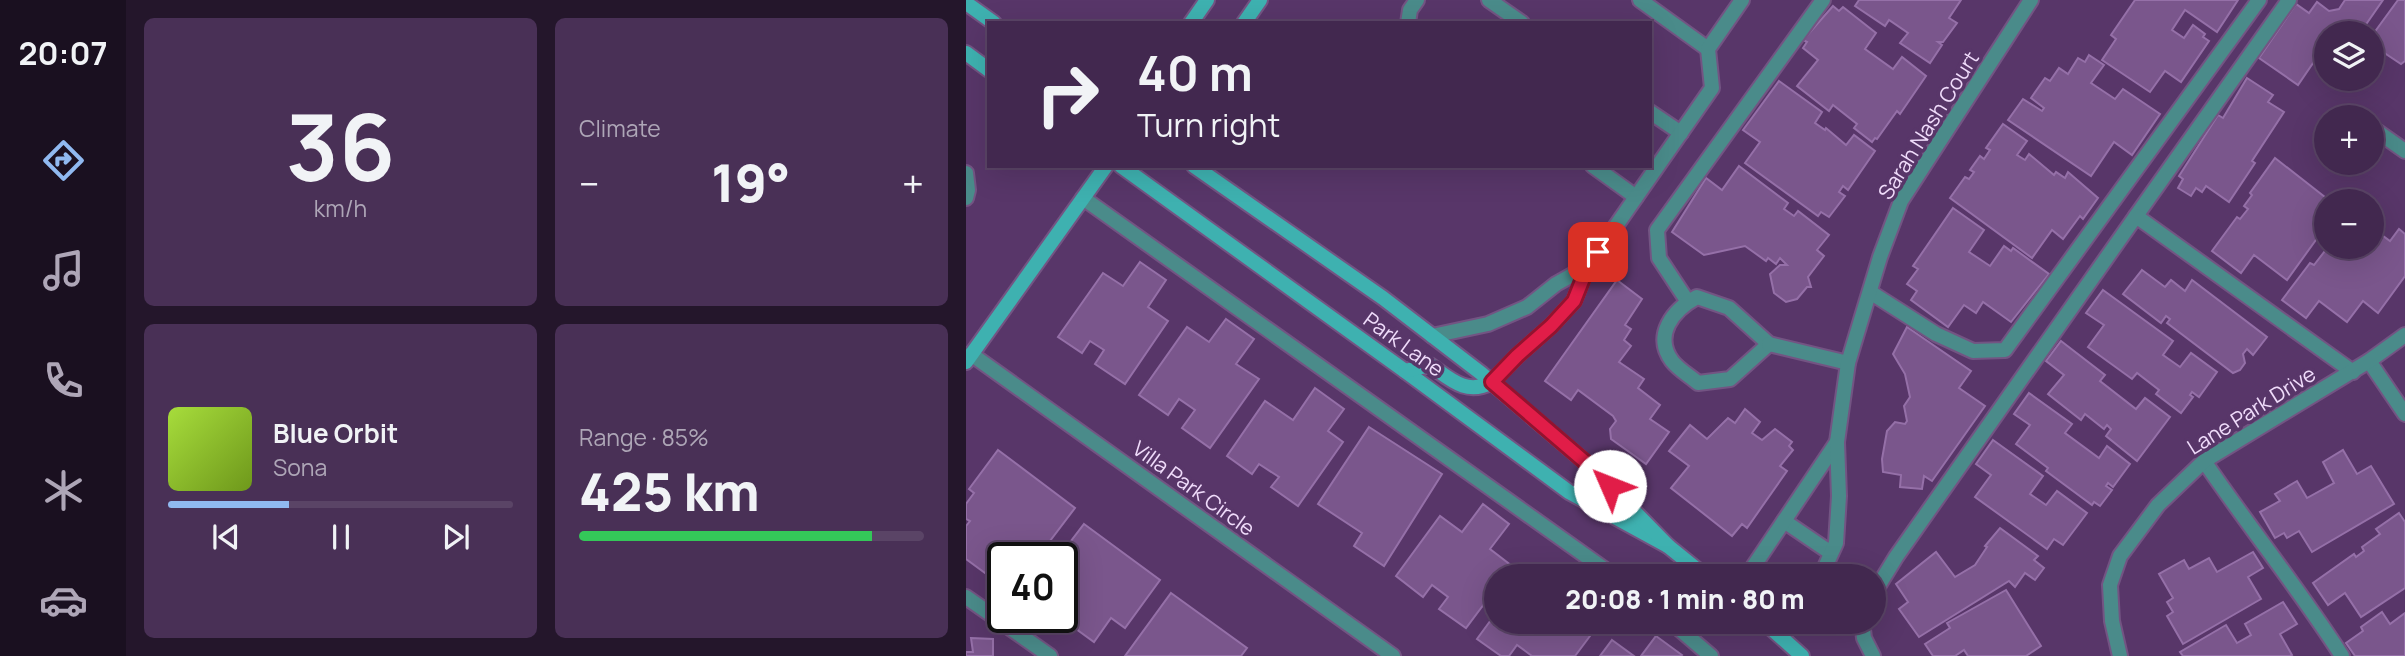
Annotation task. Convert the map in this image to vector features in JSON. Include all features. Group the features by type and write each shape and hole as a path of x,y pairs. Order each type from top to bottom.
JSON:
{"street":[{"path":"1192,21 1207,0"},
{"path":"1245,21 1260,0"},
{"path":"1408,21 1410,10 1417,0"},
{"path":"1489,0 1519,21"},
{"path":"1640,0 1708,49"},
{"path":"1405,371 1430,365 1461,386 1481,388 1492,382 1574,301 1588,266 1712,88 1708,49 1742,0"},
{"path":"1688,302 1659,258 1657,230 1823,0"},
{"name":"Sarah Nash Court","path":"1826,564 1836,542 1837,442 1848,363 1901,201 2031,0"},
{"path":"1870,292 1936,334 1973,351 2006,350 2259,0"},
{"path":"1886,573 2289,0"},
{"path":"966,3 991,21"},
{"path":"966,53 987,69"},
{"path":"1652,113 1681,133"},
{"path":"2384,136 2405,151"},
{"path":"968,358 1105,168"},
{"name":"Park Lane","path":"1124,168 1569,492 1668,546"},
{"name":"Park Lane","path":"1197,168 1383,298 1492,382 1591,467 1668,546 1690,564"},
{"path":"1596,168 1636,197"},
{"path":"966,173 966,198"},
{"path":"1083,198 1597,564"},
{"path":"2136,216 2353,372"},
{"path":"1432,336 1488,324 1527,307 1556,284 1588,266"},
{"path":"1769,344 1730,379 1698,383 1673,362 1664,345 1668,324 1681,306 1698,297 1729,308 1769,344 1848,363"},
{"name":"Lane Park Drive","path":"2120,656 2112,621 2110,584 2120,556 2158,505 2204,461 2353,372 2405,335"},
{"name":"Villa Park Circle","path":"968,358 1393,656"},
{"path":"2370,361 2405,414"},
{"name":"Sarah Nash Court","path":"1755,564 1837,442"},
{"path":"2204,461 2342,656"},
{"path":"1784,521 1831,553"},
{"path":"966,597 1049,656"},
{"path":"1685,634 1711,656"},
{"path":"1778,634 1802,656"},
{"path":"1863,634 1873,656"}],"building":[{"path":"1859,0 1961,0 1949,18 1957,23 1943,42 1938,42 1942,45 1930,63 1900,43 1908,33 1889,20 1885,26 1855,6"},
{"path":"2135,0 2238,0 2217,32 2185,10 2172,30 2184,38 2193,25 2205,34 2203,37 2209,41 2181,82 2165,71 2150,92 2102,60 2116,39 2111,35"},
{"path":"2345,0 2383,0 2368,21 2314,21 2314,62 2298,85 2259,58 2296,4 2309,13 2317,2 2329,11 2339,9"},
{"path":"2398,0 2405,0 2405,61 2401,64 2384,53 2383,21"},
{"path":"1833,6 1839,11 1843,7 1876,33 1865,49 1893,69 1902,57 1926,76 1900,114 1897,111 1872,142 1854,128 1857,124 1833,105 1829,111 1797,86 1818,60 1803,48 1807,42 1803,40"},
{"path":"2089,55 2104,65 2091,83 2115,99 2123,89 2160,114 2132,155 2114,142 2091,176 2008,120 2023,99 2042,111 2044,108 2031,98 2045,78 2050,81 2059,68 2068,74 2078,58 2085,62"},
{"path":"2247,78 2273,95 2268,102 2284,112 2229,202 2206,186 2202,192 2196,188 2191,196 2178,188 2183,179 2179,176 2218,115 2223,118"},
{"path":"1779,81 1822,112 1815,123 1825,130 1826,128 1846,145 1854,135 1875,151 1848,190 1843,186 1839,192 1845,196 1829,217 1821,212 1818,216 1745,163 1760,142 1743,130"},
{"path":"2003,124 2027,141 2017,155 2025,160 2029,154 2054,175 2056,172 2065,178 2068,172 2098,198 2083,219 2080,216 2063,239 2052,230 2032,258 1950,198 1965,177 1969,179 1974,172 1970,170 1980,156 1984,159 1990,150 1986,148"},
{"path":"2275,158 2315,189 2314,243 2287,280 2254,255 2241,273 2212,251 2237,217 2240,219 2248,209 2244,206 2252,195 2250,193"},
{"path":"1739,166 1788,203 1784,209 1794,216 1798,211 1829,235 1817,250 1824,256 1808,277 1811,287 1807,287 1797,299 1786,302 1774,293 1770,274 1780,265 1787,265 1780,258 1776,264 1768,258 1766,261 1745,246 1704,255 1672,232 1706,178 1722,190"},
{"path":"1953,208 1984,230 1969,252 1990,266 2004,246 2011,251 2013,248 2049,274 2011,322 1983,302 1976,313 1964,305 1948,327 1911,300 1917,291 1907,284 1918,269 1913,266"},
{"path":"2399,229 2405,234 2405,276 2378,313 2363,301 2347,322 2319,301 2306,318 2282,300 2310,263 2314,265 2319,259 2384,259 2384,237 2390,241"},
{"path":"1140,262 1166,280 1148,307 1168,321 1125,384 1095,364 1104,350 1090,341 1082,353 1058,337 1103,273 1123,286"},
{"path":"2142,270 2165,287 2171,280 2185,291 2192,280 2267,337 2253,355 2247,349 2243,354 2245,363 2240,370 2233,373 2167,323 2170,319 2166,316 2161,323 2123,294"},
{"path":"1617,280 1642,299 1625,325 1631,329 1624,340 1631,346 1619,362 1644,379 1638,388 1660,405 1650,419 1669,432 1646,464 1611,439 1610,429 1616,421 1613,416 1578,390 1571,400 1545,381"},
{"path":"2103,290 2173,341 2163,355 2180,367 2191,353 2217,372 2199,397 2192,392 2190,395 2193,397 2181,413 2156,394 2159,390 2137,373 2132,379 2088,347 2104,325 2086,313"},
{"path":"1226,319 1254,339 1236,364 1259,379 1210,448 1182,428 1195,410 1179,399 1168,415 1139,395 1187,327 1209,342"},
{"path":"1907,327 1971,371 1959,388 1985,406 1932,481 1924,476 1922,489 1900,487 1901,475 1883,472 1882,459 1887,431 1895,422 1905,424 1907,421 1904,406 1910,397 1905,374 1893,354"},
{"path":"2061,341 2105,375 2100,381 2136,409 2145,398 2170,417 2137,461 2106,436 2111,429 2107,425 2104,429 2085,414 2081,420 2048,394 2064,375 2046,361"},
{"path":"1315,388 1344,409 1328,431 1343,442 1298,506 1271,487 1279,477 1259,464 1252,474 1227,456 1265,401 1293,420"},
{"path":"2029,393 2072,424 2065,433 2099,458 2107,446 2130,464 2113,487 2108,483 2106,486 2112,490 2100,506 2094,502 2092,505 2046,471 2048,468 2016,444 2030,425 2014,414"},
{"path":"1745,409 1760,422 1752,433 1762,440 1775,429 1792,442 1789,446 1793,450 1780,466 1787,471 1747,528 1742,524 1732,536 1671,488 1689,466 1669,451 1690,425 1707,439 1728,418 1735,423"},
{"path":"1369,427 1442,474 1384,566 1354,546 1362,533 1318,504"},
{"path":"1993,440 2043,476 2030,494 2046,505 2057,491 2087,513 2063,545 2054,539 2047,549 1975,497 1991,475 1976,464"},
{"path":"998,450 1075,508 1049,542 987,542 987,574 966,559 966,526 970,521 966,519 966,504 974,493 969,489"},
{"path":"2343,450 2357,474 2371,466 2394,504 2312,552 2299,531 2287,538 2284,533 2275,538 2260,512 2280,501 2275,494 2297,481 2307,498 2334,483 2323,462"},
{"path":"1483,504 1509,524 1490,549 1509,564 1484,564 1484,604 1466,628 1439,609 1448,597 1432,585 1423,597 1396,576 1440,516 1462,532"},
{"path":"2399,513 2405,522 2405,588 2361,617 2345,593 2328,605 2313,583 2354,554 2356,557 2364,551 2362,547 2380,534 2376,529"},
{"path":"1084,524 1160,580 1125,628 1111,618 1094,642 1078,630 1078,542 1070,542"},
{"path":"2000,528 2038,556 2034,560 2044,568 2035,580 2025,573 2015,587 2009,581 1919,637 1899,609 1908,602 1896,584 1936,552 1955,577 1975,565 1987,547 1985,546"},
{"path":"2253,552 2263,568 2248,577 2261,599 2183,644 2167,616 2173,612 2167,602 2173,598 2159,574 2184,560 2189,569 2209,558 2217,572"},
{"path":"2006,590 2041,646 2026,656 1968,656 1964,650 1955,656 1933,656 1925,644 1950,628 1947,623"},
{"path":"1171,593 1247,648 1241,656 1125,656"},
{"path":"2283,602 2297,624 2280,634 2292,655 2290,656 2183,656 2180,652 2226,625 2237,643 2251,635 2245,624"},
{"path":"2382,612 2390,624 2405,613 2405,656 2355,656 2346,643 2363,631 2361,627"},
{"path":"1484,629 1484,634 1592,634 1575,656 1532,656 1517,645 1509,656 1501,656 1477,639"},
{"path":"1656,636 1682,655 1641,656"},
{"path":"971,638 993,639 993,656 966,656 966,652 973,652"},
{"path":"1612,640 1634,656 1600,656"}],"route":[{"path":"1598,252 1588,266 1574,301 1492,382 1610,486"}]}
